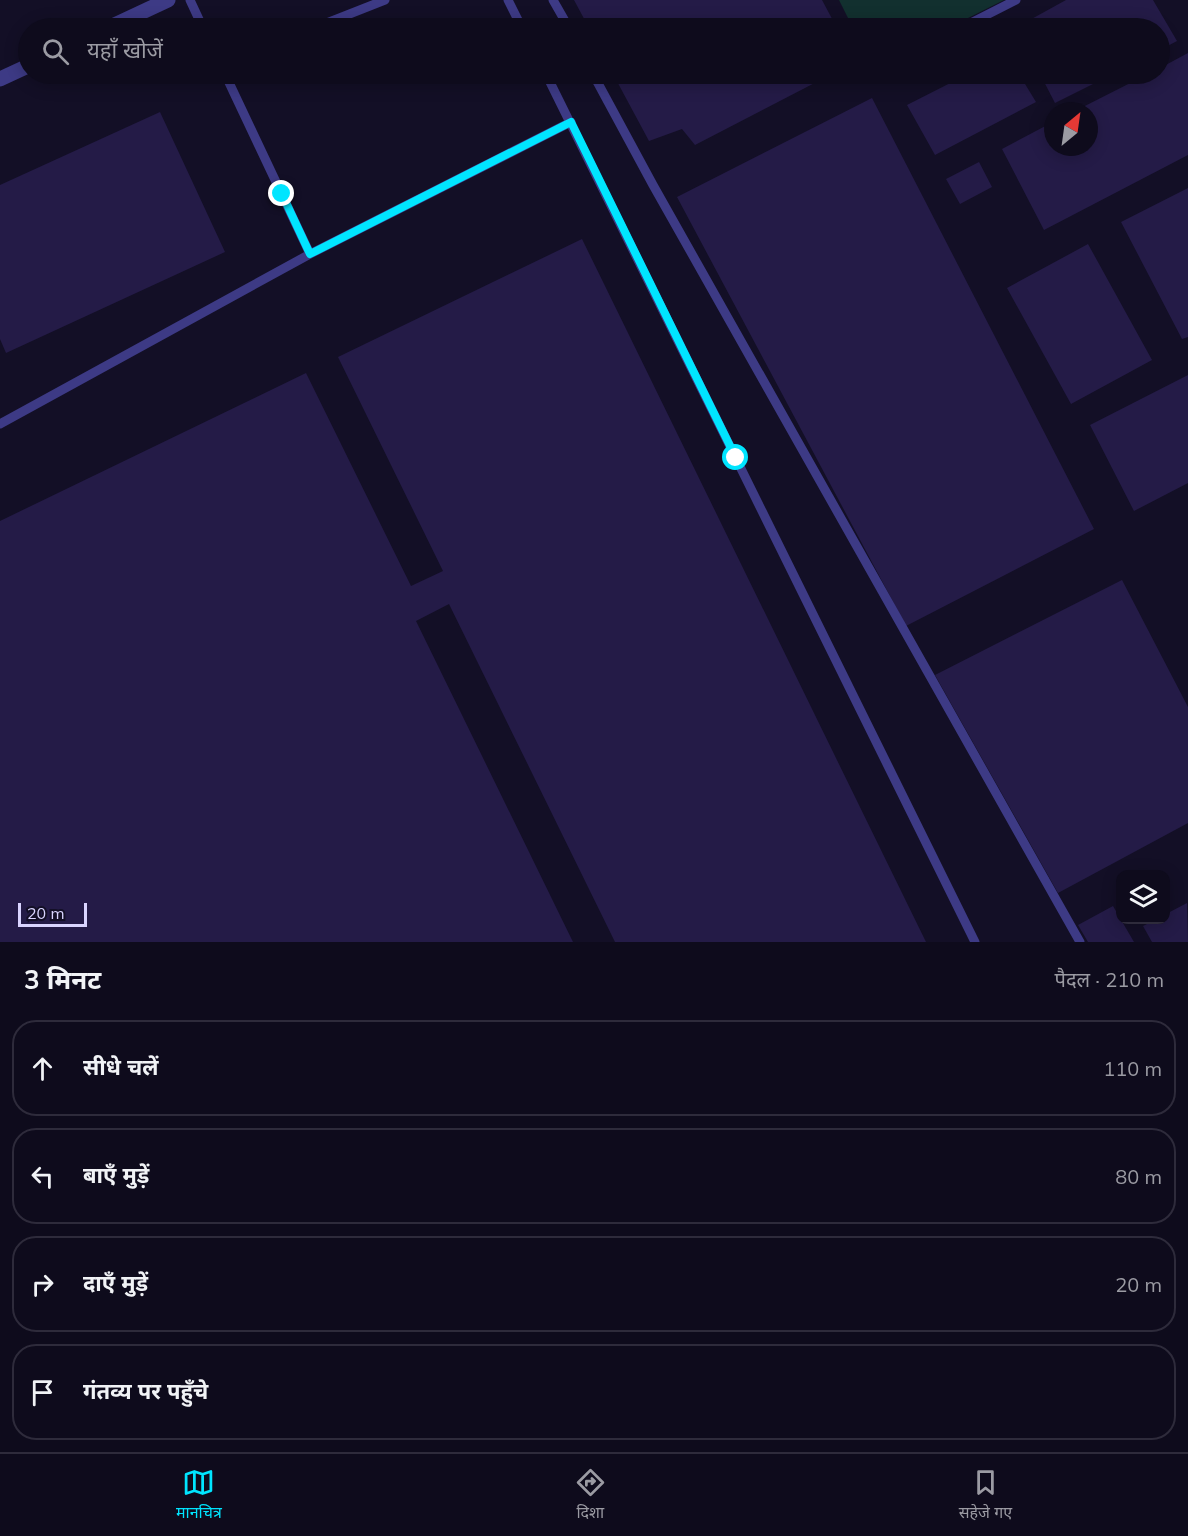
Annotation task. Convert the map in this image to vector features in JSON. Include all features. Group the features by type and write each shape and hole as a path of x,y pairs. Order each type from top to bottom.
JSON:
{"street":[{"path":"129,18 168,0"},
{"path":"0,79 18,71"}],"lane":[{"path":"190,0 198,18"},
{"path":"339,18 385,0"},
{"path":"508,0 517,18"},
{"path":"553,0 563,18"},
{"path":"981,18 1016,0"},
{"path":"230,84 310,254"},
{"path":"551,84 975,942"},
{"path":"598,84 653,185 1080,942"},
{"path":"0,424 310,254 571,122"}],"green space":[{"path":"839,0 1004,0 968,18 848,18"}],"building":[{"path":"574,0 822,0 832,18 584,18"},
{"path":"1066,0 1153,0 1164,18 1033,18"},
{"path":"1170,29 1177,41 1170,45"},
{"path":"1188,53 1188,155 1044,230 1002,149 1044,127 1044,156 1098,156 1098,102 1093,102 1128,84 1170,84 1170,63"},
{"path":"618,84 813,84 695,145 682,129 649,141"},
{"path":"948,84 1025,84 1036,102 935,155 907,105"},
{"path":"1045,84 1093,84 1054,102"},
{"path":"872,98 1094,529 906,626 677,197"},
{"path":"160,112 225,252 6,353 0,339 0,185"},
{"path":"979,162 992,187 960,204 946,179"},
{"path":"1188,188 1188,337 1182,339 1121,222"},
{"path":"582,239 926,942 615,942 449,604 416,621 573,942 0,942 0,521 306,373 411,586 443,571 338,357"},
{"path":"1088,244 1152,360 1071,404 1007,288"},
{"path":"1188,375 1188,483 1134,511 1090,425"},
{"path":"1122,580 1188,707 1188,823 1058,893 935,675"},
{"path":"1187,903 1188,942 1152,942 1143,926 1170,924 1170,912"},
{"path":"1113,906 1116,911 1116,924 1124,924 1134,942 1088,942 1078,925"}],"route":[{"path":"282,194 310,254 571,122 736,458"}]}
